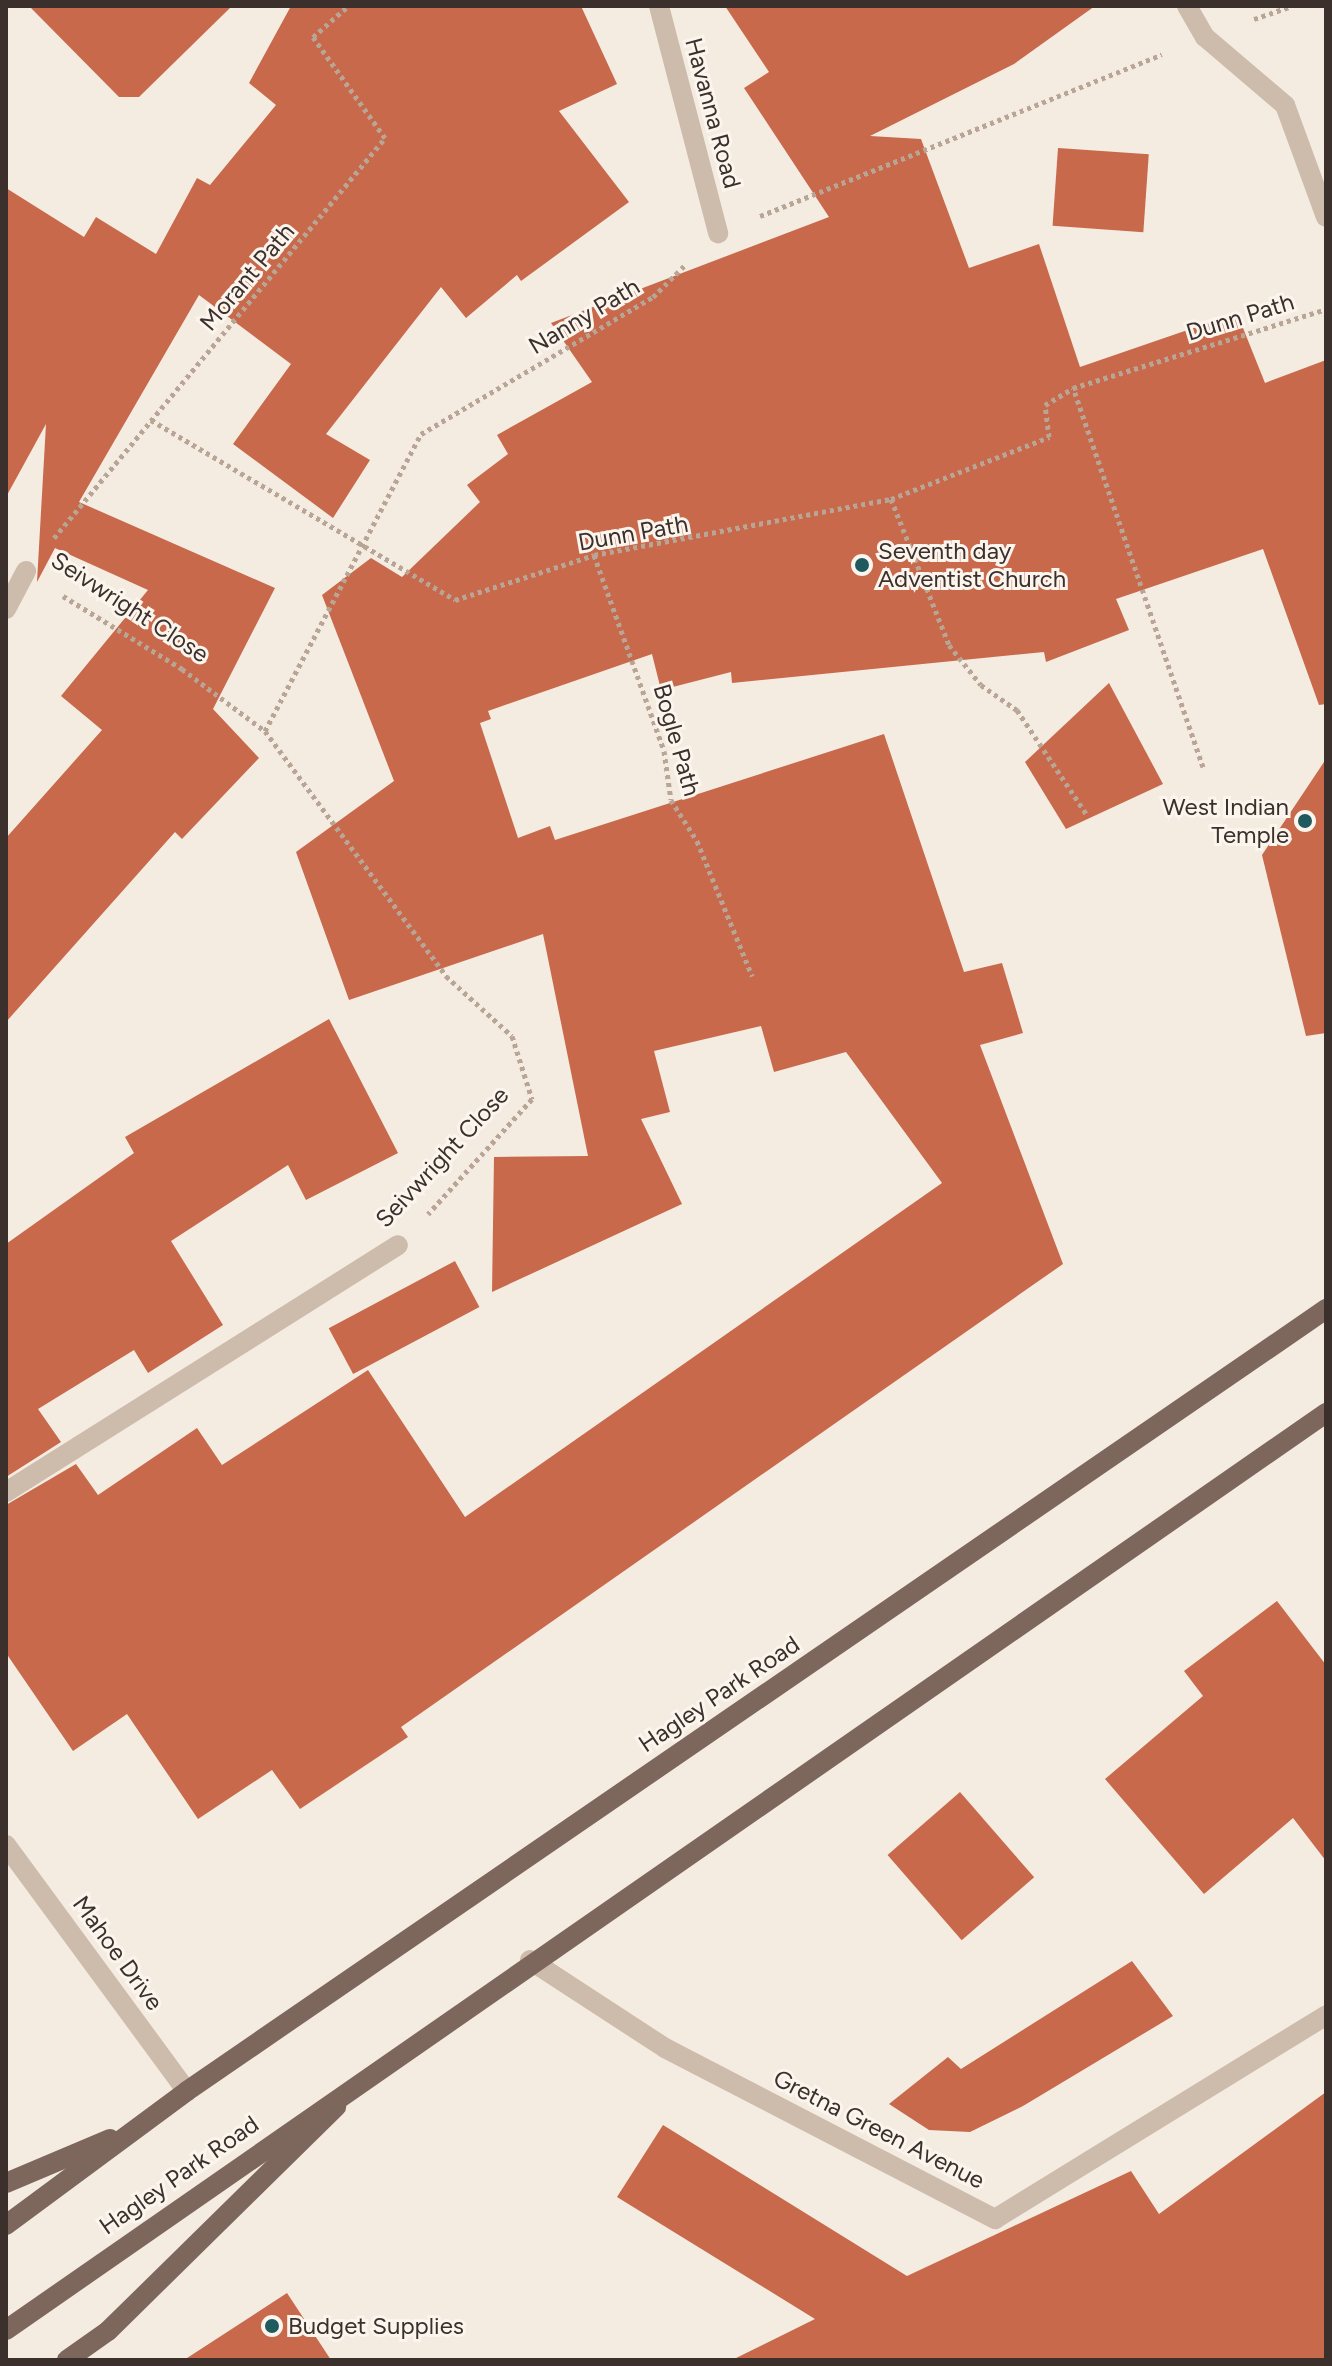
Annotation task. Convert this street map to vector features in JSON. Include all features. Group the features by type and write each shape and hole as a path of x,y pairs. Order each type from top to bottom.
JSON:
{"main road":[{"name":"Hagley Park Road","path":"6,2225 187,2091 1326,1309"},
{"name":"Hagley Park Road","path":"6,2330 530,1960 1326,1413"},
{"name":"Hagley Park Road","path":"67,2360 108,2331 382,2063"},
{"name":"Hagley Park Road","path":"6,2183 144,2125"}],"street":[{"name":"Havanna Road","path":"659,6 718,233"},
{"path":"1187,6 1205,37 1285,105 1326,217"},
{"name":"Seivwright Close","path":"6,609 26,571"},
{"name":"Seivwright Close","path":"6,1492 398,1245"},
{"name":"Mahoe Drive","path":"6,1845 187,2091"},
{"name":"Gretna Green Avenue","path":"530,1960 665,2048 995,2219 1326,2015"}],"path":[{"name":"Morant Path","path":"26,571 385,138 313,37 348,6"},
{"name":"Nanny Path","path":"265,731 421,434 653,297 718,233 1205,37 1291,6"},
{"name":"Dunn Path","path":"151,420 365,543 455,600 594,555 891,499 1049,437 1045,405 1073,388 1326,309"},
{"path":"1073,388 1203,767"},
{"path":"891,499 949,645 981,685 1017,710 1087,815"},
{"name":"Bogle Path","path":"594,555 664,751 671,800 697,841 752,976"},
{"name":"Seivwright Close","path":"26,571 182,669 265,731 446,976 512,1036 532,1099 398,1245"}],"building":[{"path":"29,6 232,6 139,97 119,97"},
{"path":"291,6 581,6 617,84 559,111 629,202 521,281 517,275 466,318 441,287 326,434 370,460 333,518 233,444 291,364 199,295 79,502 275,588 213,709 259,758 182,839 175,832 6,1022 6,838 102,730 61,696 148,590 55,548 37,582 46,424 6,497 6,188 84,237 96,217 156,254 197,178 210,185 276,105 249,83"},
{"path":"725,6 1095,6 1014,64 870,136 921,139 969,268 1039,244 1080,367 1237,313 1265,383 1326,360 1326,704 1319,705 1263,549 1116,599 1129,630 1046,662 1044,652 732,683 731,672 661,690 652,654 488,711 491,719 480,723 518,838 550,826 555,840 884,734 964,972 1002,963 1023,1033 980,1045 1063,1264 401,1727 408,1737 300,1809 272,1770 198,1819 127,1714 73,1751 6,1653 6,1505 76,1464 98,1495 197,1428 222,1465 368,1370 465,1517 942,1183 846,1052 774,1072 761,1026 654,1051 670,1112 641,1119 682,1204 492,1292 494,1157 588,1156 543,934 349,1000 296,852 394,781 322,595 371,558 402,577 480,502 467,485 508,454 497,435 592,382 551,323 829,217 744,88 769,72"},
{"path":"1058,148 1149,154 1143,232 1053,226"},
{"path":"1109,683 1163,784 1066,829 1025,762"},
{"name":"West Indian Temple","path":"1326,759 1326,1033 1306,1036 1262,855"},
{"path":"329,1019 398,1153 306,1200 288,1165 171,1241 223,1325 148,1373 134,1350 38,1409 61,1442 6,1477 6,1244 134,1153 125,1137"},
{"path":"455,1261 479,1307 353,1374 329,1328"},
{"path":"1277,1601 1326,1665 1326,1861 1293,1818 1204,1894 1105,1779 1203,1696 1184,1671"},
{"path":"960,1792 1034,1877 962,1940 888,1855"},
{"path":"1132,1961 1173,2016 1023,2106 970,2132 929,2130 889,2104 948,2057 961,2069"},
{"path":"1326,2092 1326,2360 732,2360 815,2319 617,2197 663,2125 907,2276 1131,2171 1159,2214"},
{"name":"Budget Supplies","path":"287,2293 331,2360 184,2360"}],"place":[{"name":"Seventh day Adventist Church","path":"862,565"},
{"name":"West Indian Temple","path":"1305,821"},
{"name":"Budget Supplies","path":"272,2326"}]}
